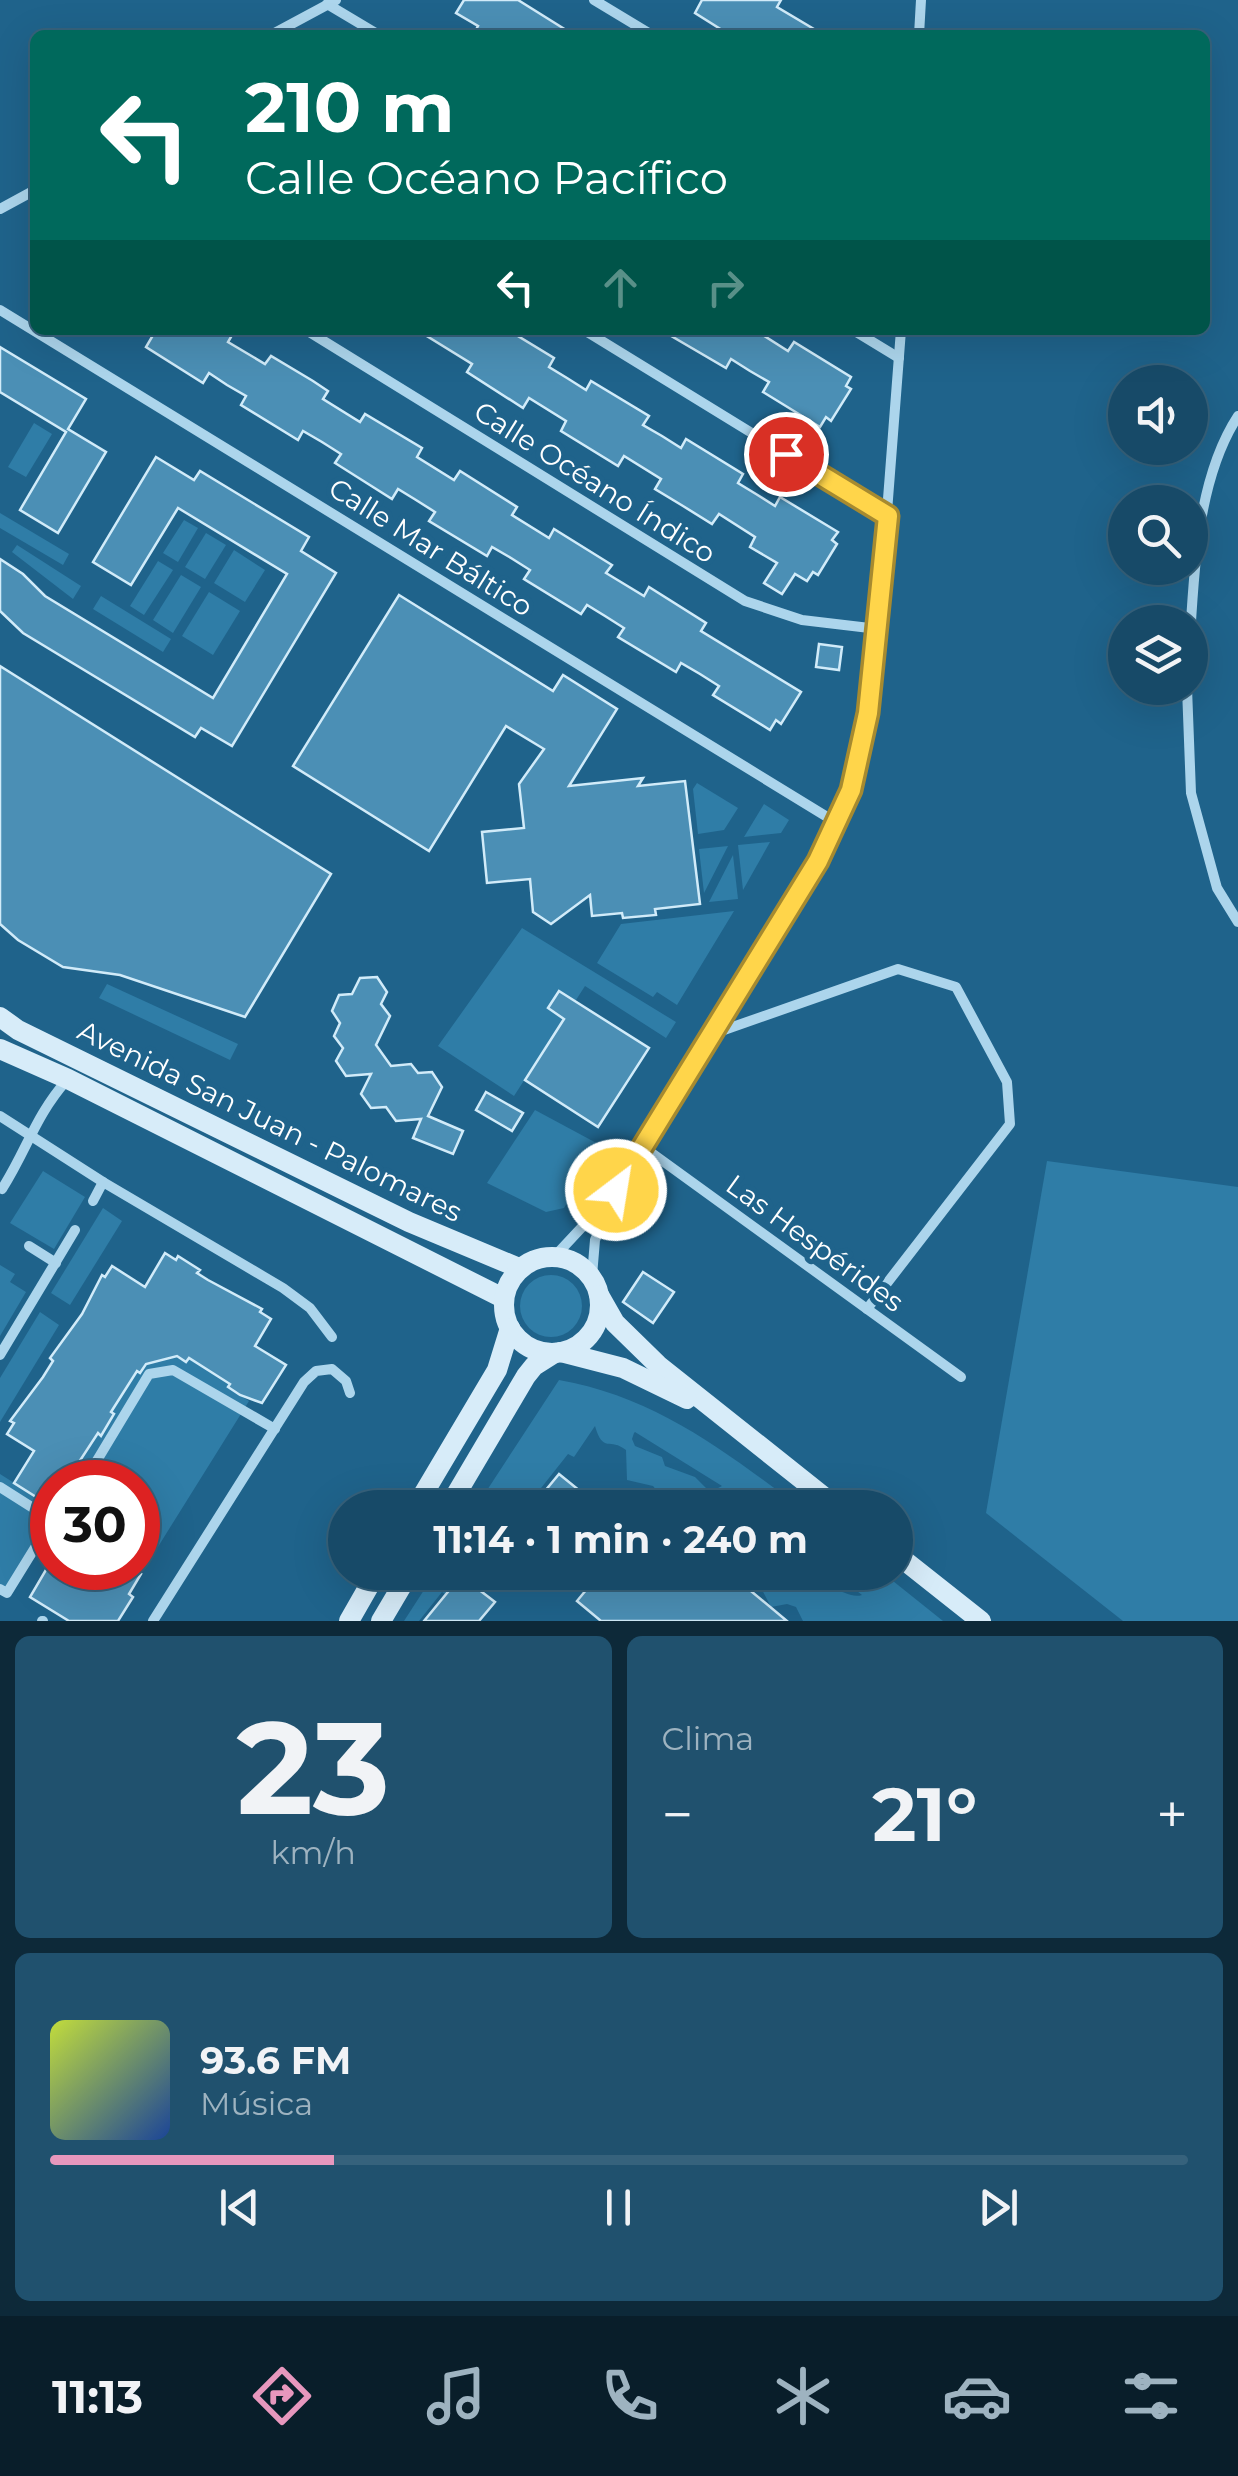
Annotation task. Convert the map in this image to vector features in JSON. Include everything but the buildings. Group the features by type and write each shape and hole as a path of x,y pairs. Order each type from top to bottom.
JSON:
{"street":[{"path":"594,0 644,30"},
{"path":"919,30 921,0"},
{"path":"280,30 332,2 371,30"},
{"path":"0,209 30,193"},
{"name":"Calle Mar Báltico","path":"0,310 30,328"},
{"name":"Calle Mar Báltico","path":"41,335 837,823"},
{"name":"Calle Océano Índico","path":"314,335 745,600 802,620 878,628"},
{"path":"592,335 888,516"},
{"path":"862,335 899,358"},
{"path":"459,1490 534,1366 581,1344 592,1332 598,1319 596,1240 616,1190 818,861 837,823 860,754 878,628 901,335"},
{"path":"1192,605 1206,498 1228,430 1238,416"},
{"path":"1188,705 1192,793 1217,888 1238,922"},
{"path":"708,1036 898,969 956,987 1007,1082 1010,1124 867,1309"},
{"name":"Avenida San Juan - Palomares","path":"0,1017 18,1030 393,1215 519,1268"},
{"name":"Avenida San Juan - Palomares","path":"0,1049 68,1079 503,1298"},
{"path":"0,1188 17,1166 45,1105 68,1079"},
{"path":"0,1116 283,1288 310,1308 332,1336"},
{"name":"Las Hespérides","path":"642,1146 961,1377"},
{"path":"93,1200 103,1182"},
{"path":"555,1256 616,1190"},
{"path":"0,1355 75,1230"},
{"path":"29,1246 56,1263"},
{"path":"740,1430 649,1380 591,1358 526,1347 505,1319 503,1298 519,1268 538,1258 555,1256 574,1262 595,1285 615,1322 636,1344 815,1490"},
{"path":"426,1490 497,1370 510,1328"},
{"path":"153,1621 304,1382 316,1371 327,1368 346,1381 350,1393"},
{"path":"97,1460 149,1374 173,1370 274,1429"},
{"path":"0,1486 30,1506"},
{"path":"0,1589 7,1594 30,1556"},
{"path":"913,1566 982,1621"},
{"path":"349,1621 367,1590"},
{"path":"381,1621 399,1590"}],"shaded area":[{"path":"34,423 52,434 26,477 8,467"},
{"path":"0,513 69,554 63,565 0,528"},
{"path":"184,520 198,528 178,562 163,553"},
{"path":"206,533 226,545 205,579 185,567"},
{"path":"17,545 81,586 73,599 12,552"},
{"path":"234,550 265,570 245,602 214,583"},
{"path":"158,561 173,570 144,615 130,606"},
{"path":"181,575 201,587 173,633 153,620"},
{"path":"209,592 240,611 213,655 182,636"},
{"path":"101,596 171,639 163,652 93,609"},
{"path":"697,783 738,808 724,830 698,834 693,789"},
{"path":"764,804 789,820 781,833 744,837"},
{"path":"770,842 743,890 738,845"},
{"path":"728,846 704,893 699,849"},
{"path":"733,855 738,899 709,902"},
{"path":"734,911 677,1005 657,992 653,997 597,963 621,924"},
{"path":"522,928 676,1022 666,1038 585,986 514,1096 438,1046"},
{"path":"107,984 238,1044 230,1060 99,998"},
{"path":"535,1110 602,1146 564,1208 546,1212 487,1183"},
{"path":"1047,1161 1238,1187 1238,1621 1123,1621 986,1513"},
{"path":"43,1171 85,1197 54,1249 10,1223"},
{"path":"103,1208 122,1221 70,1305 51,1293"},
{"path":"0,1265 15,1274 10,1282 26,1292 0,1336"},
{"path":"551,1275 573,1284 582,1306 573,1328 551,1337 529,1328 520,1306 529,1284"},
{"path":"40,1312 59,1325 0,1422 0,1378"},
{"path":"175,1355 186,1362 189,1358 249,1401 160,1544 160,1460 81,1460 114,1415 111,1412 137,1371 140,1373 146,1364"},
{"path":"559,1380 627,1399 658,1413 716,1447 776,1490 714,1490 722,1486 635,1432 635,1446 662,1457 665,1466 695,1477 708,1490 656,1490 627,1480 626,1450 601,1440 595,1426 574,1457 568,1454 539,1490 487,1490"},
{"path":"0,1474 30,1493 30,1555 7,1593 0,1589"},
{"path":"424,1590 486,1590 469,1611 442,1592 419,1621 404,1621"},
{"path":"762,1590 827,1590 858,1596 862,1595 856,1590 904,1590 943,1621 803,1621 796,1607 771,1607"}],"route":[{"path":"616,1190 818,861 851,790 860,754 868,713 888,516 786,454"}]}
